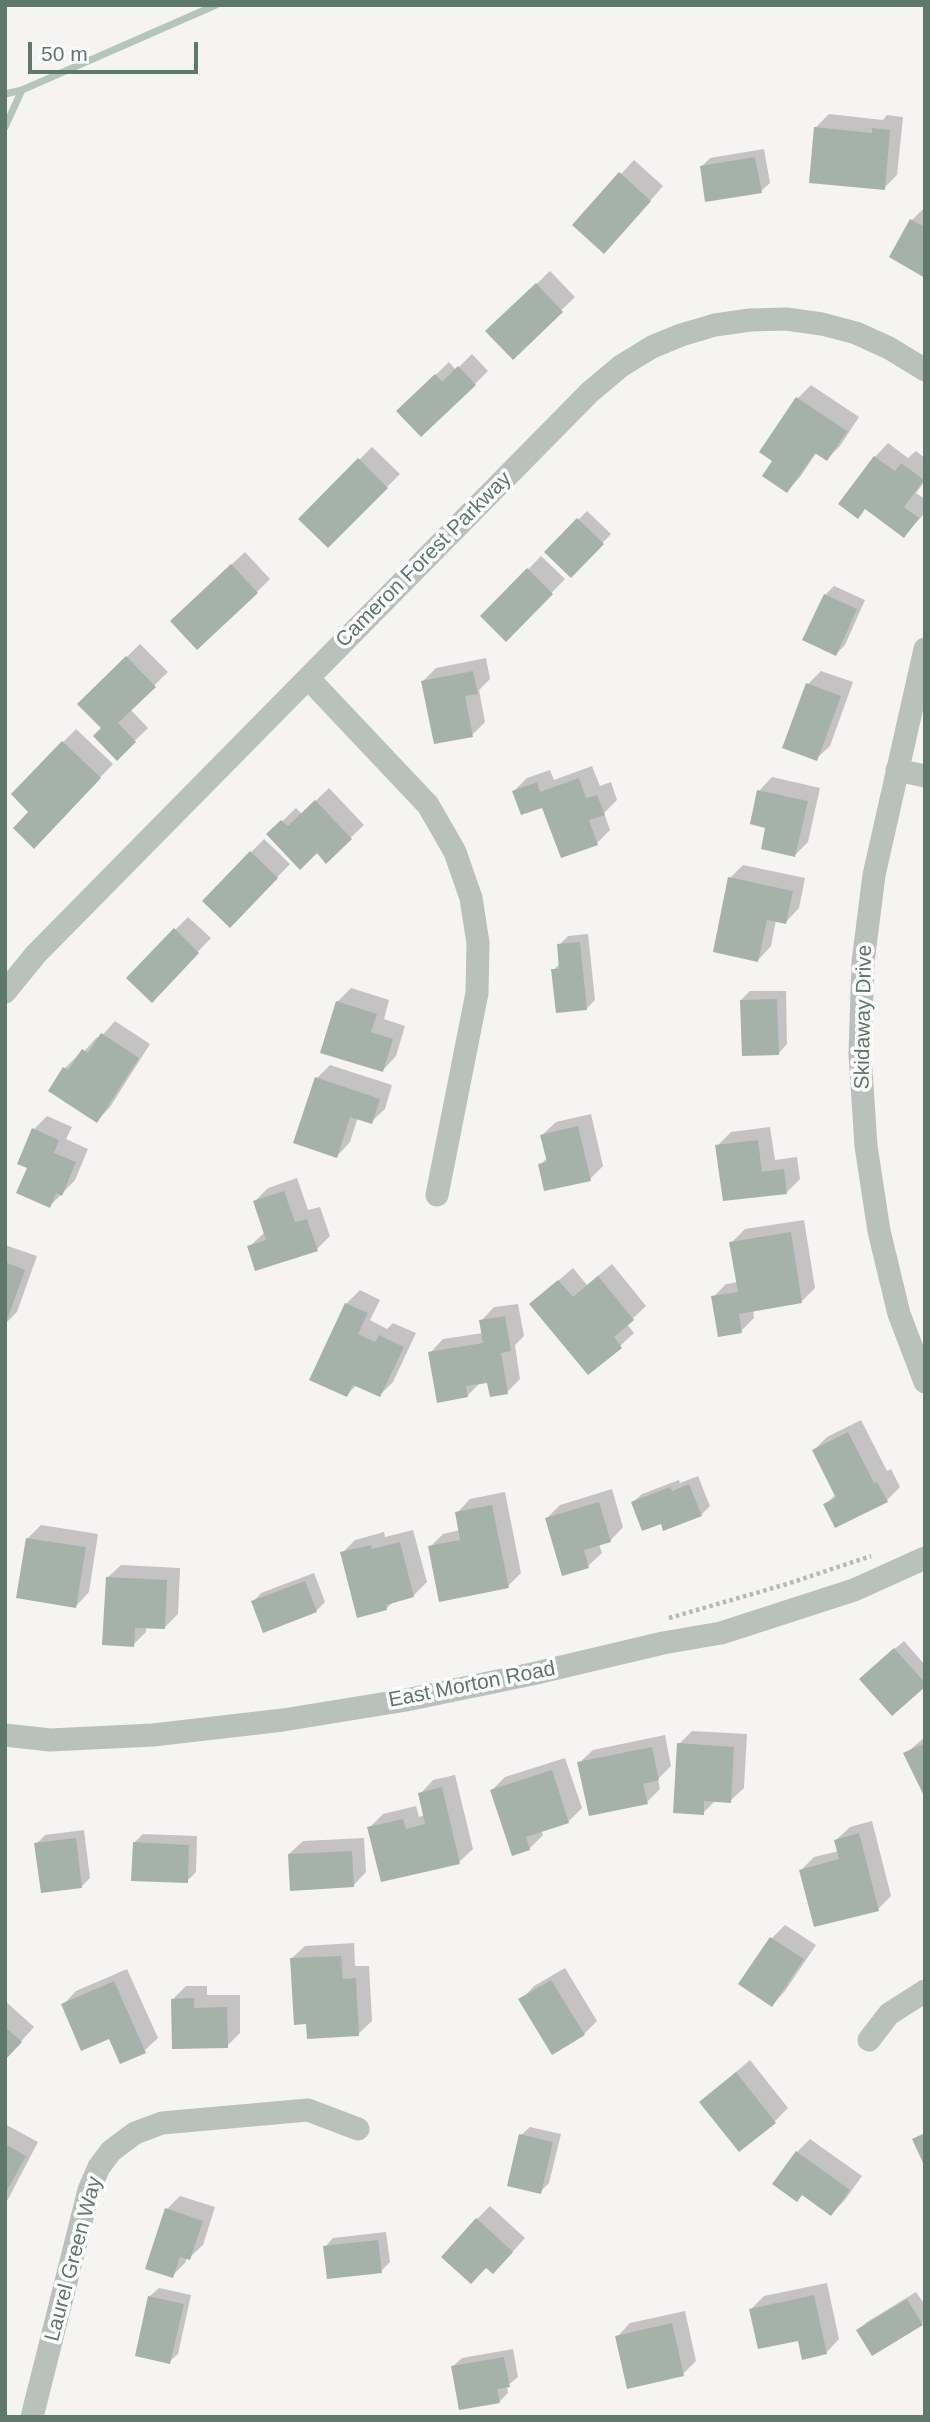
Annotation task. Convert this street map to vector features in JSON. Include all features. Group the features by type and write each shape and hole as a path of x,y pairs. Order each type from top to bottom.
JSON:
{"street":[{"name":"Cameron Forest Parkway","path":"5,992 36,954 590,391 621,366 652,347 715,325 786,319 822,324 856,333 889,348 925,370"},
{"name":"Skidaway Drive","path":"925,649 872,887 863,962 860,1054 866,1146 879,1231 900,1314 925,1382"},
{"path":"308,678 428,805 455,852 471,898 478,943 477,993 436,1195"},
{"path":"897,770 925,776"},
{"name":"East Morton Road","path":"5,1735 50,1740 153,1735 283,1720 406,1700 533,1675 663,1643 722,1633 854,1590 925,1558"},
{"path":"869,2040 889,2014 925,1991"},
{"name":"Laurel Green Way","path":"32,2417 89,2190 99,2167 111,2151 135,2133 162,2123 308,2110 358,2129"}],"path":[{"path":"658,1621 787,1584 875,1554"}],"building":[{"path":"814,127 872,133 872,128 890,130 885,190 809,183"},
{"path":"755,157 762,193 705,202 700,166"},
{"path":"619,172 651,201 604,254 572,225"},
{"path":"910,219 925,227 925,278 889,257"},
{"path":"536,283 563,312 513,360 485,331"},
{"path":"458,366 476,385 421,437 396,411 435,374 442,382"},
{"path":"796,397 847,431 827,461 815,453 787,493 762,476 772,461 759,452"},
{"path":"874,456 895,471 901,463 924,480 904,507 919,518 904,538 865,509 858,519 838,504"},
{"path":"358,458 388,488 328,548 298,519"},
{"path":"577,518 604,544 571,578 544,552"},
{"path":"231,564 258,593 197,650 170,621"},
{"path":"527,568 553,594 506,642 480,616"},
{"path":"824,594 857,609 836,656 802,640"},
{"path":"126,656 156,687 118,723 136,742 117,761 93,736 101,728 77,704"},
{"path":"473,671 478,694 465,696 473,737 434,744 421,681"},
{"path":"806,683 841,696 817,761 782,748"},
{"path":"62,741 101,778 34,849 13,828 28,812 11,794"},
{"path":"579,778 586,798 597,795 605,815 589,820 598,845 561,858 542,808 521,815 512,791 537,782 540,792"},
{"path":"757,790 808,801 795,857 761,849 765,828 750,824"},
{"path":"315,800 352,839 326,864 317,853 300,870 266,834 281,820 288,826"},
{"path":"250,851 278,878 230,928 202,901"},
{"path":"728,877 793,891 786,924 767,920 758,962 713,952"},
{"path":"174,928 199,953 152,1003 126,978"},
{"path":"580,942 587,1010 556,1013 551,969 559,969 557,944"},
{"path":"777,999 779,1055 742,1056 740,1000"},
{"path":"336,1001 377,1014 371,1032 393,1039 383,1072 320,1053"},
{"path":"101,1033 139,1058 97,1123 48,1091 63,1067 68,1070 82,1049 88,1053"},
{"path":"315,1077 380,1099 372,1124 350,1117 337,1158 293,1143"},
{"path":"578,1126 591,1181 544,1191 538,1164 547,1162 540,1135"},
{"path":"32,1128 59,1140 54,1153 76,1162 62,1196 56,1193 50,1208 16,1193 27,1168 17,1164"},
{"path":"758,1140 762,1172 784,1169 787,1194 723,1201 715,1145"},
{"path":"284,1191 295,1222 307,1219 318,1251 255,1271 247,1246 266,1240 253,1201"},
{"path":"791,1232 802,1303 739,1314 742,1333 718,1337 711,1296 738,1292 729,1242"},
{"path":"5,1262 25,1270 6,1323 5,1323"},
{"path":"598,1276 634,1320 614,1337 622,1348 588,1375 529,1304 558,1280 573,1297"},
{"path":"345,1303 368,1313 358,1334 375,1342 379,1335 404,1347 380,1397 353,1385 347,1397 309,1380"},
{"path":"505,1316 511,1351 501,1353 508,1394 490,1397 487,1383 466,1386 468,1397 437,1403 428,1352 483,1343 479,1320"},
{"path":"848,1432 874,1483 877,1482 888,1502 835,1528 823,1504 836,1498 812,1450"},
{"path":"689,1484 702,1516 663,1531 661,1524 642,1531 631,1502 670,1487 672,1491"},
{"path":"599,1502 611,1542 584,1550 589,1568 562,1576 545,1518"},
{"path":"492,1505 509,1588 439,1602 428,1546 460,1540 455,1512"},
{"path":"26,1538 86,1547 76,1608 16,1598"},
{"path":"400,1542 414,1597 386,1605 387,1610 357,1618 340,1552 371,1545 372,1549"},
{"path":"106,1577 167,1580 165,1629 135,1628 134,1647 102,1645"},
{"path":"305,1581 317,1612 263,1633 251,1601"},
{"path":"894,1648 925,1683 925,1687 892,1716 859,1679"},
{"path":"677,1743 734,1747 731,1803 704,1801 704,1815 673,1813"},
{"path":"925,1743 925,1798 903,1753"},
{"path":"652,1747 659,1780 643,1784 648,1804 589,1816 577,1762"},
{"path":"552,1770 569,1823 526,1837 530,1850 512,1856 490,1790"},
{"path":"442,1787 460,1864 381,1882 367,1827 403,1819 406,1829 425,1824 418,1793"},
{"path":"859,1833 879,1911 814,1927 799,1870 839,1859 834,1840"},
{"path":"76,1838 82,1888 41,1893 34,1843"},
{"path":"133,1842 189,1845 188,1883 131,1881"},
{"path":"352,1851 354,1887 290,1891 288,1854"},
{"path":"770,1937 804,1959 772,2007 738,1984"},
{"path":"341,1956 343,1979 356,1978 359,2036 307,2039 306,2024 294,2025 290,1958"},
{"path":"551,1980 585,2035 552,2055 518,1999"},
{"path":"114,1981 146,2053 120,2064 109,2039 81,2051 61,2004"},
{"path":"194,1998 194,2008 227,2007 228,2048 172,2049 171,1999"},
{"path":"5,2027 22,2042 5,2060"},
{"path":"736,2072 776,2123 739,2152 699,2102"},
{"path":"925,2133 925,2167 912,2139"},
{"path":"519,2134 553,2142 541,2194 507,2186"},
{"path":"5,2144 26,2156 5,2194"},
{"path":"796,2151 850,2190 831,2216 802,2195 797,2202 772,2184"},
{"path":"165,2208 203,2221 190,2260 180,2257 173,2278 145,2269"},
{"path":"476,2218 513,2252 493,2274 486,2268 471,2284 441,2257"},
{"path":"378,2240 382,2273 327,2279 323,2246"},
{"path":"814,2295 827,2354 802,2360 798,2341 758,2349 749,2309"},
{"path":"148,2296 184,2304 170,2364 135,2356"},
{"path":"907,2299 923,2325 872,2356 856,2330"},
{"path":"672,2323 684,2376 627,2389 615,2336"},
{"path":"504,2357 510,2387 497,2389 500,2403 459,2410 451,2366"}],"waterway":[{"path":"5,94 22,90 216,5"},
{"path":"5,127 22,90"}]}
